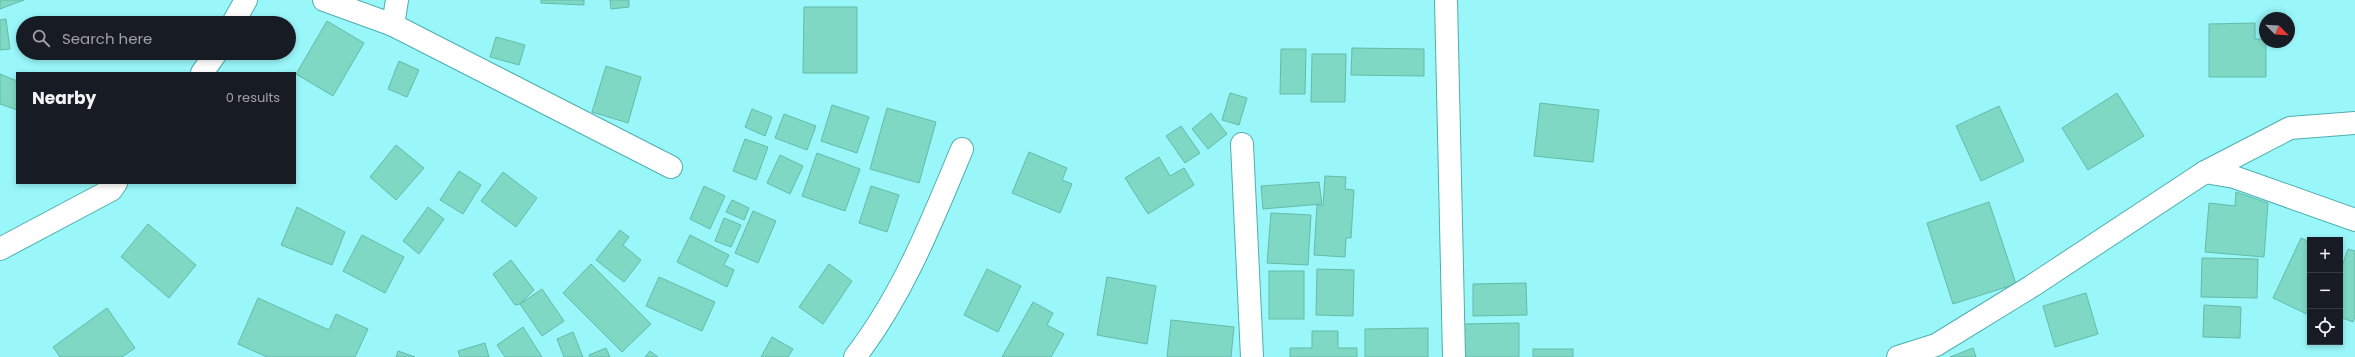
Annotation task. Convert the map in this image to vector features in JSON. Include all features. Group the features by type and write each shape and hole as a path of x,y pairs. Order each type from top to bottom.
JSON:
{"street":[{"path":"237,16 246,0"},
{"path":"324,0 393,25 671,167"},
{"path":"393,25 397,0"},
{"path":"1446,0 1454,357"},
{"path":"203,72 211,60"},
{"path":"1898,357 1936,345 2032,286 2205,172 2290,128 2355,123"},
{"path":"1242,144 1252,357"},
{"path":"855,357 888,310 929,229 962,149"},
{"path":"2205,172 2234,177 2355,220"},
{"path":"0,249 111,190 115,184"}],"building":[{"path":"0,0 24,0 0,9"},
{"path":"541,0 584,0 584,5 541,3"},
{"path":"610,0 629,0 629,7 611,9"},
{"path":"804,7 857,7 857,73 803,73"},
{"path":"6,19 10,49 0,50 0,20"},
{"path":"327,21 364,43 333,96 296,74"},
{"path":"2255,23 2255,39 2259,39 2259,48 2266,48 2266,77 2209,77 2209,24"},
{"path":"496,37 525,45 519,65 490,57"},
{"path":"1352,48 1424,49 1424,76 1351,75"},
{"path":"1281,49 1306,49 1305,94 1280,94"},
{"path":"1312,54 1346,54 1345,102 1311,102"},
{"path":"399,61 419,70 407,97 388,89"},
{"path":"606,66 641,77 628,123 592,112"},
{"path":"0,74 16,81 16,110 0,104"},
{"path":"1230,93 1247,98 1239,125 1222,120"},
{"path":"2117,93 2144,136 2088,170 2062,128"},
{"path":"1540,103 1599,110 1593,162 1534,156"},
{"path":"832,105 869,117 857,153 821,141"},
{"path":"1999,106 2024,161 1981,181 1956,126"},
{"path":"887,108 936,122 919,183 870,169"},
{"path":"752,109 772,117 765,136 745,127"},
{"path":"1211,113 1227,134 1208,149 1192,129"},
{"path":"784,114 816,126 807,150 775,138"},
{"path":"1181,126 1200,153 1185,163 1166,136"},
{"path":"745,139 768,147 756,180 733,171"},
{"path":"396,145 424,168 396,200 370,177"},
{"path":"1029,152 1067,168 1062,180 1072,184 1060,213 1012,193"},
{"path":"817,153 860,169 845,211 802,196"},
{"path":"780,155 803,166 790,194 767,183"},
{"path":"1159,157 1170,176 1184,168 1194,185 1148,214 1125,178"},
{"path":"459,171 481,185 463,214 440,200"},
{"path":"503,172 537,198 516,227 481,201"},
{"path":"1325,176 1346,177 1345,189 1354,190 1351,238 1346,238 1345,257 1314,255 1317,205 1323,206"},
{"path":"1319,182 1322,204 1263,209 1261,186"},
{"path":"704,186 725,196 710,229 690,219"},
{"path":"871,186 899,195 887,232 859,223"},
{"path":"2236,192 2268,203 2264,257 2205,252 2209,203 2235,206"},
{"path":"732,200 749,208 744,220 726,212"},
{"path":"1989,202 2016,284 1953,304 1927,223"},
{"path":"297,207 345,232 332,265 281,245"},
{"path":"428,207 444,219 419,254 403,241"},
{"path":"753,211 776,221 758,263 735,253"},
{"path":"1271,213 1311,215 1308,265 1267,263"},
{"path":"724,218 741,225 731,247 715,241"},
{"path":"148,224 196,265 169,298 121,257"},
{"path":"620,230 629,237 623,245 641,260 624,282 596,260"},
{"path":"362,235 404,257 385,293 343,271"},
{"path":"690,235 729,255 724,265 734,270 727,287 677,262"},
{"path":"2301,238 2307,241 2307,314 2273,298"},
{"path":"2348,249 2355,251 2355,317 2353,322 2343,318 2343,263"},
{"path":"2202,258 2258,259 2257,298 2201,297"},
{"path":"511,260 534,290 520,304 515,305 493,274"},
{"path":"591,264 651,324 622,352 563,293"},
{"path":"829,264 852,281 823,324 799,307"},
{"path":"987,269 1021,286 998,332 964,315"},
{"path":"1317,269 1354,270 1353,316 1316,315"},
{"path":"1269,271 1304,271 1304,319 1269,319"},
{"path":"659,277 715,302 702,331 646,306"},
{"path":"1107,277 1156,286 1147,344 1097,335"},
{"path":"1526,283 1527,315 1473,316 1473,284"},
{"path":"542,289 564,321 542,336 520,304"},
{"path":"2086,293 2098,334 2055,347 2043,306"},
{"path":"258,298 329,330 336,314 368,329 355,357 267,357 238,344"},
{"path":"1033,302 1053,313 1047,325 1064,334 1051,357 1002,357"},
{"path":"2204,305 2241,307 2240,338 2203,337"},
{"path":"107,308 135,348 122,357 60,357 53,347"},
{"path":"1171,320 1234,327 1231,357 1167,357"},
{"path":"1519,323 1519,357 1463,357 1462,324"},
{"path":"523,327 542,357 505,357 497,345"},
{"path":"1428,328 1428,357 1365,357 1365,329"},
{"path":"1312,331 1338,331 1338,348 1357,348 1357,357 1290,357 1290,348 1312,348"},
{"path":"573,332 583,357 564,357 557,339"},
{"path":"772,337 793,349 788,357 761,357"},
{"path":"485,343 489,357 460,357 458,351"},
{"path":"606,348 610,357 590,357 589,355"},
{"path":"1973,348 1976,357 1950,357"},
{"path":"1533,349 1573,349 1573,357 1533,357"},
{"path":"398,351 415,357 396,357"},
{"path":"650,351 658,357 645,357"}]}
